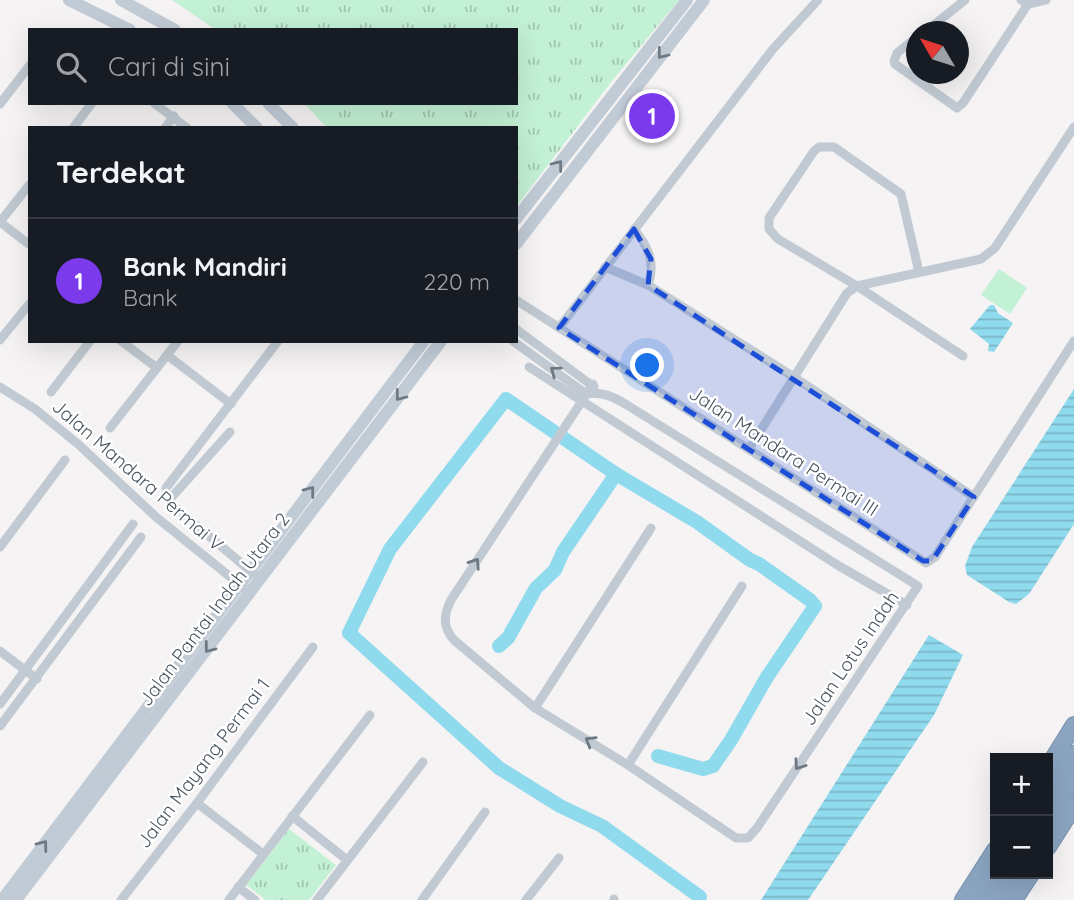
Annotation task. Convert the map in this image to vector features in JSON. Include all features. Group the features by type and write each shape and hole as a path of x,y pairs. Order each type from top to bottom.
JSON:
{"highway":[{"path":"1053,758 1074,725"},
{"path":"1053,787 1074,754"},
{"path":"1051,816 1074,779"},
{"path":"1053,840 1074,806"},
{"path":"963,900 990,858"},
{"path":"981,900 995,879"},
{"path":"997,900 1011,879"},
{"path":"1014,900 1028,879"}],"street":[{"path":"68,0 126,28"},
{"path":"121,0 171,28"},
{"path":"518,216 687,0"},
{"path":"518,241 704,0"},
{"path":"559,328 773,49 818,0"},
{"path":"939,21 965,0"},
{"path":"923,84 957,108 963,103 1024,2 1046,0"},
{"path":"906,46 897,53 894,61 906,72"},
{"path":"0,104 28,68"},
{"path":"75,126 90,105"},
{"path":"157,105 185,126"},
{"path":"234,105 255,126"},
{"path":"270,105 291,126"},
{"path":"166,126 174,116"},
{"path":"749,449 847,293 857,286 981,259 995,248 1074,127"},
{"path":"919,272 901,194 834,147 819,147 814,151 769,218 769,229 778,239 857,286 963,356"},
{"path":"28,187 0,222 28,243"},
{"path":"634,229 644,241 651,259 652,275 648,285"},
{"path":"604,267 648,285 794,377 974,497 1074,341"},
{"name":"Jalan Mandara Permai III","path":"518,300 923,561 928,563 935,556 974,497"},
{"path":"0,340 28,305"},
{"name":"Jalan Lotus Indah","path":"518,331 589,393"},
{"path":"51,392 88,343"},
{"path":"124,343 157,368"},
{"path":"110,428 176,343"},
{"path":"166,488 277,343"},
{"name":"Jalan Pantai Indah Utara 2","path":"2,900 422,343"},
{"name":"Jalan Pantai Indah Utara 2","path":"16,900 439,343"},
{"name":"Jalan Lotus Indah","path":"516,343 589,393 609,396 627,405 918,586 748,838 736,838 628,765 535,708 449,634 445,623 445,612 572,415 589,393"},
{"path":"167,355 231,404"},
{"path":"529,367 589,393 839,566 907,605"},
{"name":"Jalan Mandara Permai V","path":"0,387 78,444 156,517 250,594"},
{"path":"230,432 170,499 170,504 261,580"},
{"path":"0,547 65,460"},
{"path":"0,704 133,524"},
{"path":"535,708 651,528"},
{"path":"0,726 141,537"},
{"path":"628,765 742,586"},
{"name":"Jalan Mayang Permai 1","path":"121,900 313,647"},
{"path":"0,652 37,679"},
{"path":"229,900 370,715"},
{"path":"321,899 347,860 423,762"},
{"path":"197,803 263,853"},
{"path":"422,900 485,812"},
{"path":"292,816 347,860"},
{"path":"526,900 559,858"},
{"path":"238,887 255,900"}],"highlighted area":[{"path":"634,229 651,259 648,285 974,497 932,561 923,561 559,328"}],"green space":[{"path":"172,0 679,0 612,81 518,204 518,126 325,126 306,105 518,105 518,28 213,28"},
{"path":"999,269 1027,288 1010,314 981,295"},
{"path":"289,829 336,865 309,900 266,900 246,885"}],"water":[{"path":"990,305 994,305 998,313 1013,323 994,352 988,351 989,344 970,329"},
{"path":"1074,389 1074,524 1029,594 1016,604 1009,602 967,575 965,566 972,547"},
{"path":"929,635 963,655 934,715 808,900 761,900"}],"waterway":[{"path":"658,756 703,769 713,766 767,677 815,606 697,522 616,474 506,399 390,549 349,633 499,768 560,806 602,826 700,897"},
{"path":"499,646 508,638 536,588 555,570 563,552 616,474"}],"place":[{"name":"Bank Mandiri","path":"652,116"}]}
